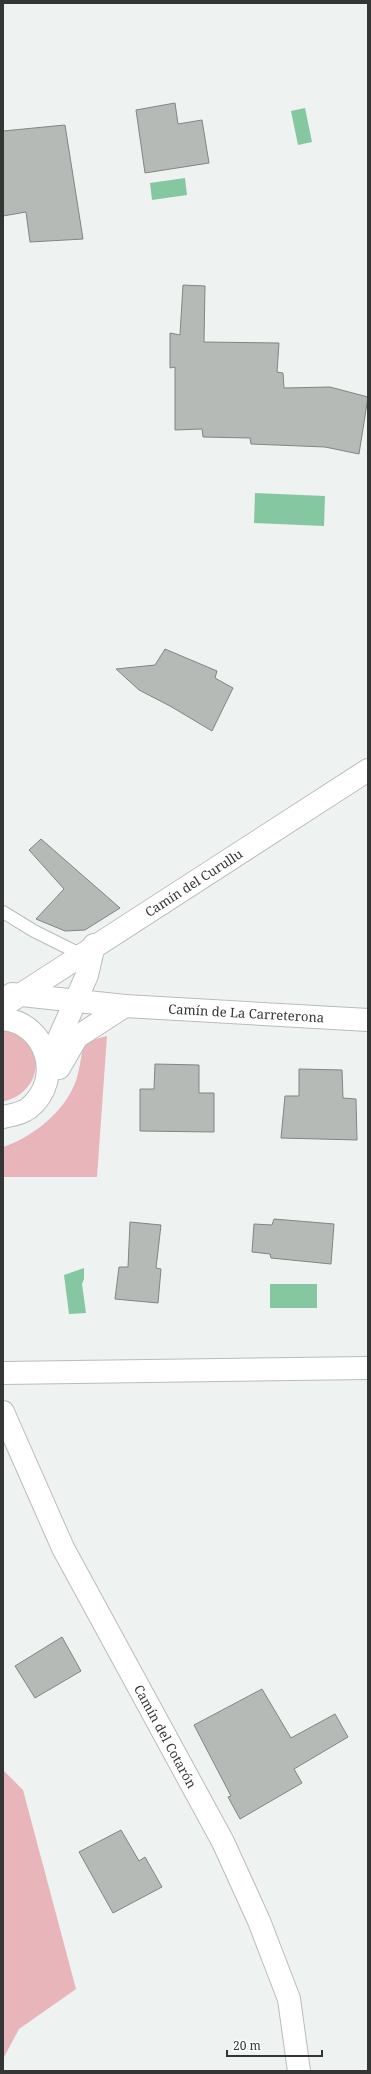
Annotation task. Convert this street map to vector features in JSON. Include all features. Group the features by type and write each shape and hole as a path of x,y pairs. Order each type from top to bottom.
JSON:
{"street":[{"name":"Camín del Curullu","path":"8,998 87,950 368,770"},
{"path":"47,1057 87,975 87,950"},
{"name":"Camín de La Carreterona","path":"87,975 101,992 125,1006"},
{"path":"8,998 47,1057"},
{"name":"Camín de La Carreterona","path":"8,998 76,1000 125,1006 368,1020"},
{"path":"7,1118 28,1109 44,1089 77,1037 125,1006"},
{"path":"3,1019 12,1020 26,1027 38,1038 47,1057 48,1077 44,1089"},
{"path":"3,1374 368,1368"},
{"name":"Camín del Cotarón","path":"3,1412 63,1548 224,1842 259,1921 289,1999 299,2071"}],"lane":[{"path":"3,912 34,931 87,950"}],"shaded area":[{"path":"305,108 312,142 298,145 291,111"},
{"path":"185,178 187,195 152,200 150,183"},
{"path":"255,493 325,496 324,526 254,523"},
{"path":"3,1030 17,1034 28,1042 34,1052 36,1064 34,1075 28,1086 18,1095 5,1101 3,1101"},
{"path":"107,1036 97,1177 3,1177 3,1147 33,1132 60,1109 74,1085 84,1042"},
{"path":"84,1268 84,1279 82,1284 86,1313 69,1314 64,1275"},
{"path":"270,1284 317,1284 317,1308 270,1308"},
{"path":"3,1770 23,1790 76,1989 19,2029 3,2059"}],"building":[{"path":"175,103 178,124 202,120 209,163 145,173 136,110"},
{"path":"65,125 83,239 30,242 26,212 3,216 3,131"},
{"path":"183,285 205,286 204,342 279,343 277,372 283,373 284,388 330,387 368,397 359,454 325,447 251,444 250,438 203,437 202,429 175,430 175,367 170,368 170,333 180,335"},
{"path":"165,649 217,671 215,678 233,688 212,731 170,706 139,690 116,669 155,665"},
{"path":"41,839 120,908 85,930 65,931 36,919 64,889 29,850"},
{"path":"155,1064 199,1065 199,1093 214,1093 214,1132 140,1131 140,1089 154,1089"},
{"path":"299,1069 342,1070 343,1098 356,1099 357,1140 281,1138 285,1096 299,1096"},
{"path":"274,1219 334,1224 331,1264 271,1258 270,1254 252,1252 254,1224 272,1225"},
{"path":"130,1222 161,1225 156,1268 161,1269 158,1303 115,1299 119,1267 128,1267"},
{"path":"62,1637 81,1671 35,1698 15,1666"},
{"path":"262,1689 291,1738 335,1714 348,1737 294,1769 302,1783 240,1819 228,1797 231,1796 194,1725"},
{"path":"121,1830 139,1861 145,1857 162,1887 113,1913 79,1852"}]}
